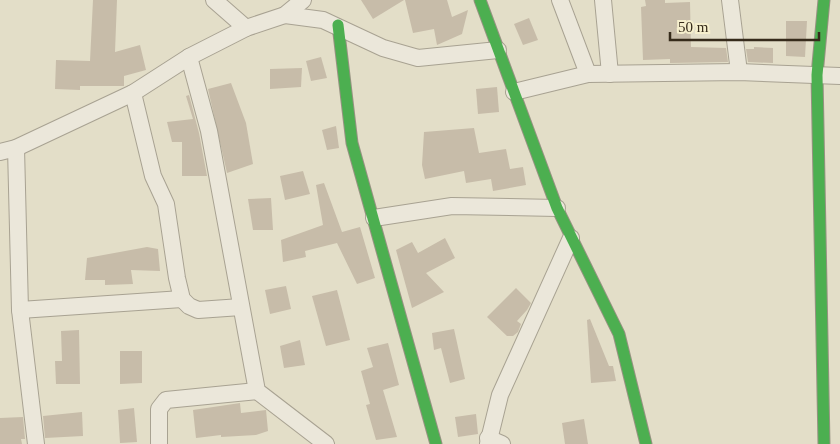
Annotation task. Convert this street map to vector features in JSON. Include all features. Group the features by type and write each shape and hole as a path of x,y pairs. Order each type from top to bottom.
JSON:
{"street":[{"path":"214,0 246,28"},
{"path":"36,444 20,310 8,150 133,93 189,57 246,28 284,16 303,0"},
{"path":"480,0 557,208 619,334 646,444"},
{"path":"560,0 588,74"},
{"path":"603,0 610,74"},
{"path":"730,0 739,72"},
{"path":"824,0 817,75 824,444"},
{"path":"284,16 323,20 338,25 383,48 418,58 498,50"},
{"path":"338,25 350,132 436,444"},
{"path":"189,57 209,131 257,391 326,444"},
{"path":"514,92 588,74 739,72 840,76"},
{"path":"133,93 153,176 166,204 177,278 182,298 189,306 198,310 241,307"},
{"path":"374,218 452,206 557,208"},
{"path":"493,442 500,395 571,238"},
{"path":"20,310 182,298"},
{"path":"159,444 159,409 166,400 257,391"}],"building":[{"path":"93,0 117,0 115,52 140,45 146,70 124,76 124,86 80,86 80,90 55,89 56,60 90,61"},
{"path":"361,0 404,0 373,19"},
{"path":"405,0 447,0 452,17 468,10 462,34 437,45 434,29 413,33"},
{"path":"645,0 665,0 665,3 690,2 691,47 726,48 728,62 670,63 670,59 643,60 641,7 646,6"},
{"path":"529,18 538,40 523,45 514,24"},
{"path":"786,21 807,21 805,57 786,56"},
{"path":"754,47 773,48 773,63 748,62 746,49 754,49"},
{"path":"321,57 327,78 311,81 306,61"},
{"path":"302,68 301,87 270,89 270,69"},
{"path":"231,83 246,123 253,164 227,173 208,89"},
{"path":"497,87 499,112 478,114 476,89"},
{"path":"189,95 199,133 207,176 182,176 182,142 172,142 167,122 193,119 186,96"},
{"path":"336,126 339,148 327,150 322,130"},
{"path":"474,128 479,153 506,149 510,169 523,167 526,185 493,191 491,179 466,183 464,171 425,179 422,165 424,132"},
{"path":"303,171 310,194 285,200 280,176"},
{"path":"324,183 342,232 360,227 375,278 357,284 337,243 305,251 306,257 283,262 281,240 323,225 316,185"},
{"path":"271,198 273,230 253,230 248,199"},
{"path":"445,238 455,258 426,273 444,292 412,308 396,250 412,242 418,253"},
{"path":"147,247 158,249 160,271 131,270 133,284 105,285 105,280 85,280 87,258"},
{"path":"286,286 291,309 270,314 265,290"},
{"path":"516,288 531,303 517,321 521,324 518,332 513,336 507,336 487,317"},
{"path":"337,290 350,340 326,346 312,296"},
{"path":"590,319 609,366 613,366 616,381 591,383 587,320"},
{"path":"454,329 465,379 450,383 441,348 434,350 432,333"},
{"path":"79,330 80,384 56,384 55,361 62,361 61,331"},
{"path":"300,340 305,365 284,368 280,346"},
{"path":"388,343 399,385 383,390 397,437 376,440 366,405 370,404 361,371 373,367 367,348"},
{"path":"120,351 142,351 142,383 120,384"},
{"path":"240,403 241,413 266,410 268,431 256,435 221,437 221,435 196,438 193,410"},
{"path":"134,408 137,442 120,443 118,410"},
{"path":"82,412 83,436 45,438 43,416"},
{"path":"476,414 478,434 458,437 455,417"},
{"path":"23,417 25,439 21,439 22,444 0,444 0,418"},
{"path":"584,419 588,444 565,444 562,423"}],"traffic: fast":[{"path":"480,0 557,208 619,334 646,444"},
{"path":"824,0 817,75 824,444"},
{"path":"338,25 352,143 436,444"}]}
